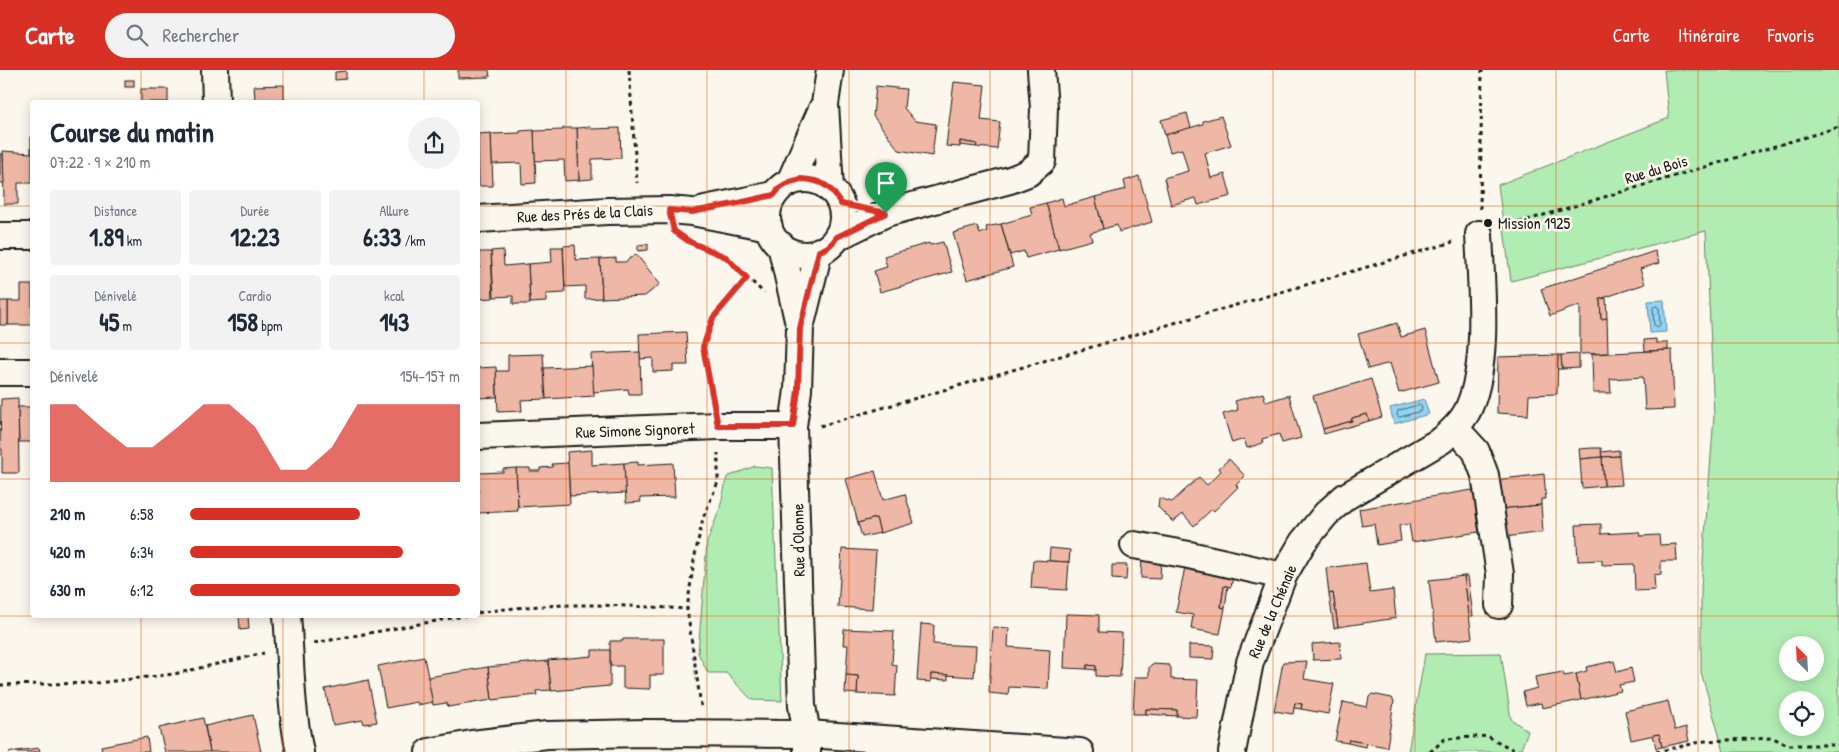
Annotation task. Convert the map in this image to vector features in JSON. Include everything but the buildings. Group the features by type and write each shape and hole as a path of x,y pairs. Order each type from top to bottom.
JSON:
{"street":[{"path":"215,70 216,100"},
{"name":"Rue d'Olonne","path":"800,328 768,209 782,188 824,104 830,70"},
{"path":"775,236 787,250 798,254 812,254 886,213 1010,180 1028,173 1042,161 1044,108 1041,70"},
{"name":"Rue d'Olonne","path":"807,743 802,706 793,426 798,390 800,328 828,244 840,230 843,217 836,196 824,104"},
{"path":"782,188 801,179 813,179 825,184 836,196 886,213"},
{"name":"Rue des Prés de la Clais","path":"480,219 607,211 681,211 782,188"},
{"name":"Rue des Prés de la Clais","path":"681,211 775,236"},
{"name":"Rue de la Chénaie","path":"1232,752 1250,662 1283,576 1303,542 1326,514 1345,497 1442,440 1455,428 1470,407 1478,383 1481,361 1480,234"},
{"path":"0,236 30,236"},
{"path":"0,372 30,372"},
{"name":"Rue Simone Signoret","path":"480,436 718,426 793,426"},
{"path":"1455,428 1476,451 1485,475 1500,574 1499,605"},
{"path":"1134,545 1283,576"},
{"path":"287,618 290,684 300,752"},
{"path":"429,752 472,744 548,743 645,733 807,743 1080,752"}],"path":[{"path":"629,70 637,187"},
{"path":"1480,234 1482,70"},
{"name":"Rue du Bois","path":"793,426 815,428 1839,127"},
{"path":"681,211 674,231 690,242 726,257 747,278 713,318 703,347 718,426 718,482 703,518 694,560 687,609 702,711"},
{"path":"480,614 531,606 568,605 687,609"},
{"path":"0,685 97,683 174,674 289,647 452,618"},
{"path":"1430,752 1445,739 1487,736 1512,749 1526,752"},
{"path":"1656,752 1705,741 1773,738 1788,744 1839,745"}],"green space":[{"path":"1664,70 1839,70 1839,752 1724,752 1701,672 1701,588 1714,416 1706,231 1511,281 1498,185 1669,118"},
{"path":"755,466 772,468 782,701 752,700 726,673 708,673 698,653 707,542 720,508 727,477"},
{"path":"1501,653 1511,719 1528,731 1520,752 1408,752 1425,654"}],"water":[{"path":"1664,300 1666,332 1650,333 1648,301"},
{"path":"1424,399 1429,414 1394,424 1390,408"}],"place":[{"name":"Mission 1925","path":"1488,223"}],"route":[{"path":"801,179 813,179 825,184 835,193 841,204 886,213 837,237 824,250 819,251 800,328 798,390 793,426 718,426 703,347 713,318 747,278 726,257 690,242 674,231 669,210 692,212 734,204 774,195 779,189 790,182 801,179"}]}
